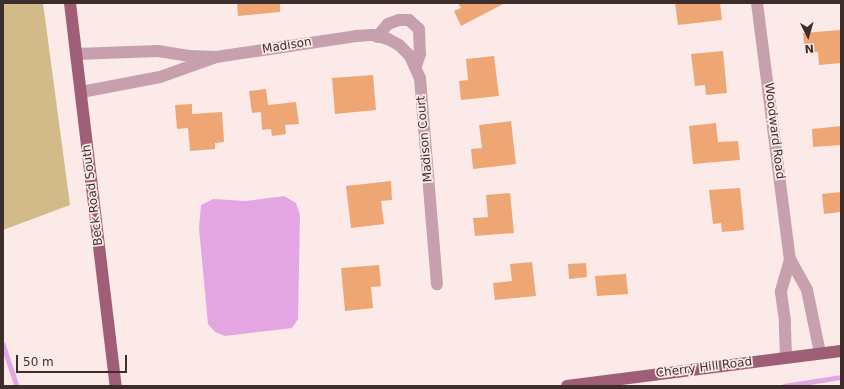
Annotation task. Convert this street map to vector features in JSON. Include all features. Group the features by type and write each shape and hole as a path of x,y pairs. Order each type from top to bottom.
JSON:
{"main road":[{"name":"Beck Road South","path":"70,3 116,386"},
{"name":"Cherry Hill Road","path":"567,386 841,351"}],"street":[{"name":"Woodward Road","path":"757,3 790,259 807,290 820,353"},
{"path":"377,37 388,24 399,20 408,20 419,30 421,42 420,54 416,66"},
{"name":"Madison","path":"76,54 158,51 189,56 216,57 357,36"},
{"name":"Madison Court","path":"357,36 388,39 399,45 410,56 416,66 420,78 437,284"},
{"name":"Madison","path":"81,92 160,77 216,57"},
{"name":"Woodward Road","path":"786,357 785,321 781,291 790,259"}],"shaded area":[{"path":"3,3 43,3 70,205 3,230"},
{"path":"284,196 296,203 300,215 298,319 292,328 225,336 215,332 208,324 199,228 201,205 213,199 246,201"}],"building":[{"path":"237,3 280,3 280,12 238,16"},
{"path":"458,3 505,3 461,26 454,11 461,8"},
{"path":"675,3 720,3 722,20 678,25"},
{"path":"840,30 841,63 819,65 818,52 805,54 803,33"},
{"path":"723,51 727,93 706,95 705,85 695,86 691,54"},
{"path":"494,56 499,96 461,100 459,81 468,80 466,59"},
{"path":"373,75 376,110 335,114 332,78"},
{"path":"266,89 268,105 296,102 299,124 285,125 286,134 272,136 271,129 262,130 261,112 252,113 249,91"},
{"path":"192,104 192,114 222,112 224,142 215,143 215,149 190,151 188,128 177,129 175,105"},
{"path":"511,121 516,164 473,169 471,149 482,148 479,125"},
{"path":"716,123 718,142 738,141 740,160 693,164 689,126"},
{"path":"841,126 841,145 813,147 812,129"},
{"path":"391,181 392,200 381,201 384,224 351,228 346,186"},
{"path":"740,188 744,230 722,232 721,223 713,224 709,190"},
{"path":"841,192 841,212 824,214 822,194"},
{"path":"510,193 514,233 475,236 473,218 488,217 486,195"},
{"path":"532,262 536,296 495,300 493,283 512,281 510,264"},
{"path":"586,263 587,277 569,279 568,264"},
{"path":"379,265 381,286 371,287 373,308 345,311 341,268"},
{"path":"626,274 628,294 597,296 595,276"}],"waterway":[{"path":"3,344 17,386"},
{"path":"784,386 841,377"}]}
